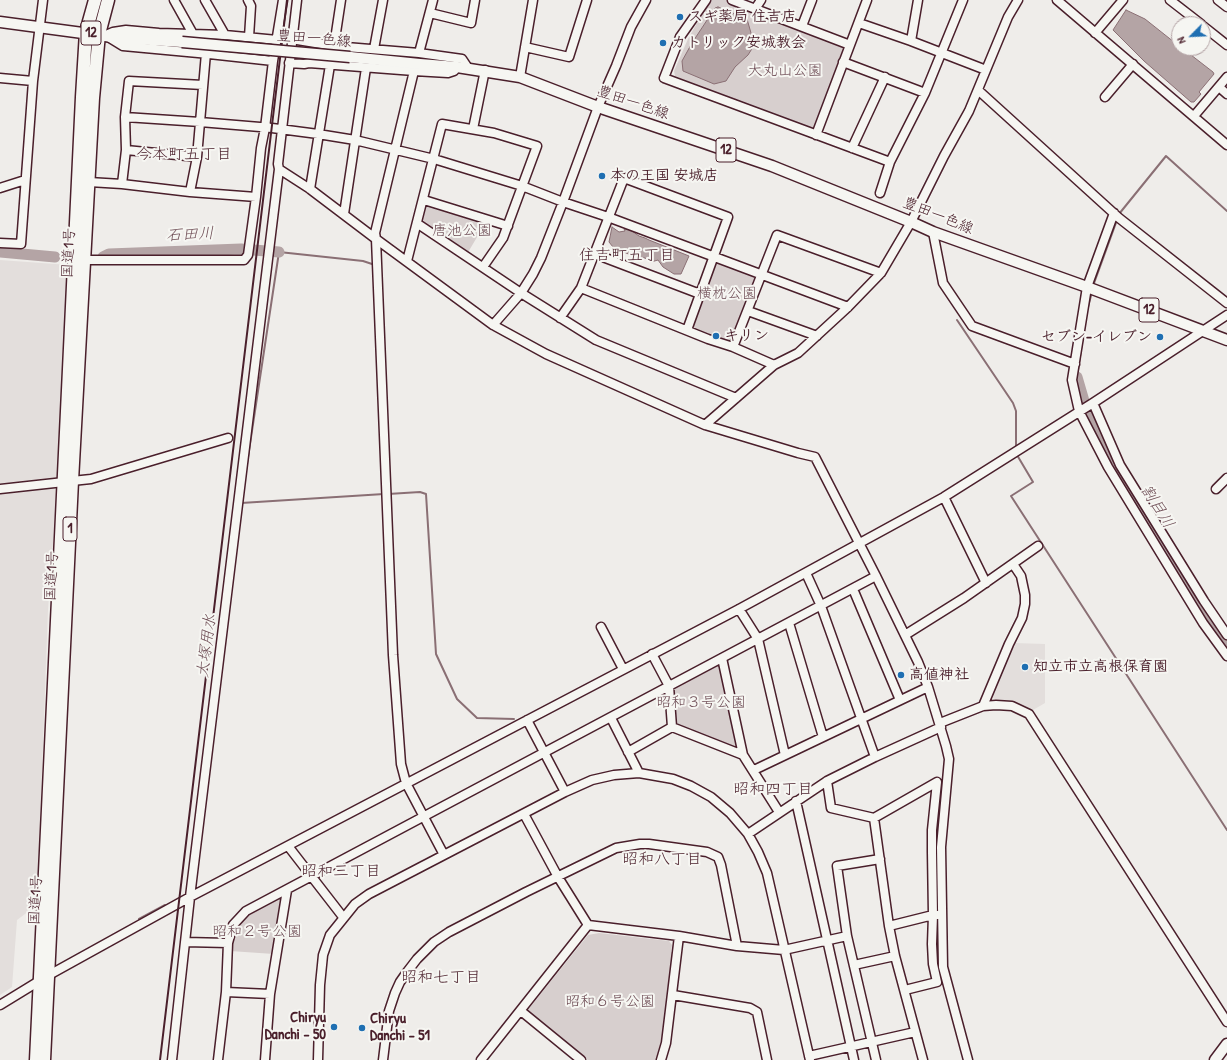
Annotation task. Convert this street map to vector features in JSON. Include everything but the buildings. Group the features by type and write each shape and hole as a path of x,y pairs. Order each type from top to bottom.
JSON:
{"highway":[{"name":"国道1号","path":"44,1060 44,978 68,482 82,97 86,32 95,0"},
{"name":"国道1号","path":"68,482 84,260 93,98 108,0"},
{"name":"国道1号","path":"36,1060 44,978"}],"main road":[{"name":"豊田一色線","path":"0,22 103,34 120,38 182,42 468,68 520,77 598,107 772,166 933,232 1091,288 1227,340"},
{"path":"1215,1060 1227,1044"}],"street":[{"path":"0,243 21,244 33,81 43,0"},
{"path":"174,0 193,34"},
{"path":"205,0 225,35"},
{"path":"248,0 251,6 249,37"},
{"path":"84,260 244,260 248,255 261,148 283,0"},
{"path":"172,1060 190,897 279,169 278,164 288,62 296,0"},
{"path":"334,46 340,0"},
{"path":"374,49 383,0"},
{"path":"419,53 433,0"},
{"path":"430,14 471,23 475,0"},
{"path":"520,77 533,0"},
{"path":"525,47 569,57 587,0"},
{"path":"493,325 521,293 533,274 563,202 598,107 631,27 646,0"},
{"path":"706,0 680,37 664,78 890,162"},
{"path":"732,0 850,45"},
{"path":"755,9 761,0"},
{"path":"802,26 812,0"},
{"path":"816,135 867,0"},
{"path":"911,41 918,0"},
{"path":"880,193 890,162 925,93 963,0"},
{"path":"705,425 774,364 798,353 848,307 881,273 911,222 969,111 1008,17 1018,0"},
{"path":"1056,0 1227,144"},
{"path":"1095,33 1123,0"},
{"path":"1170,0 1190,16"},
{"path":"1218,0 1227,8"},
{"path":"859,23 986,70"},
{"path":"103,34 126,30 160,34 225,35 277,40"},
{"path":"1211,32 1227,45"},
{"path":"103,34 123,46 206,53 273,61"},
{"path":"291,39 305,41 311,44 419,53 462,59 468,68"},
{"path":"190,192 197,157 206,53"},
{"path":"288,62 414,71 448,72 454,71 457,67"},
{"path":"843,62 925,93"},
{"path":"1105,97 1133,64"},
{"path":"310,189 330,65"},
{"path":"344,214 366,68"},
{"path":"473,129 485,70"},
{"path":"414,71 375,233 393,654 401,764 406,783 444,855"},
{"path":"852,148 884,77"},
{"path":"1194,116 1227,77"},
{"path":"0,78 33,81"},
{"path":"122,184 126,150 125,117 129,82 203,85"},
{"path":"1219,87 1227,94"},
{"path":"978,90 1116,215 1227,303"},
{"path":"125,117 200,122 318,134 355,140 434,158 522,186 848,307"},
{"path":"407,261 418,224 442,124 494,133 537,146 503,238 483,267"},
{"path":"126,150 197,157"},
{"path":"279,169 310,189 493,325 546,354 705,425 815,457 905,635 928,687 949,759 941,847 943,967 968,1060"},
{"path":"560,318 581,288 624,178 728,217 687,330"},
{"path":"0,188 25,180"},
{"path":"89,182 256,197"},
{"path":"424,200 508,226"},
{"path":"1116,215 1091,288 1075,364 1072,380 1079,411 1108,467 1202,623 1227,656"},
{"path":"418,224 521,293 596,340 736,398"},
{"path":"933,232 943,283 972,326 1075,364"},
{"path":"733,347 777,235 881,273"},
{"path":"595,254 700,294"},
{"path":"581,288 774,364"},
{"path":"748,311 817,336"},
{"path":"0,1005 44,978 190,897 806,573 944,498 1227,315"},
{"path":"1091,404 1120,465 1227,635"},
{"path":"0,489 91,479 228,438"},
{"path":"1216,489 1227,478"},
{"path":"944,498 986,582"},
{"path":"905,635 964,598 1038,546"},
{"path":"983,706 1009,644 1022,618 1025,604 1026,595 1021,576 1013,564"},
{"path":"806,573 821,606 875,757"},
{"path":"218,1060 226,992 228,943 233,925 246,911 544,754 876,576"},
{"path":"853,589 900,700"},
{"path":"739,608 758,640 785,755"},
{"path":"790,623 824,737"},
{"path":"601,627 623,669"},
{"path":"652,654 669,686 672,727"},
{"path":"722,658 744,755 779,812"},
{"path":"754,770 928,687"},
{"path":"748,834 827,781 940,725 983,706 1012,706 1029,714 1227,1022"},
{"path":"611,718 639,773"},
{"path":"526,720 565,792"},
{"path":"672,727 744,755"},
{"path":"628,752 672,727"},
{"path":"318,1060 320,985 323,955 330,935 355,904 369,894 565,792 592,780 614,775 639,773 673,779 691,786 711,798 730,813 748,834 758,852 767,874 809,1058 851,1046 915,1032"},
{"path":"827,781 831,808 874,818 938,782 932,830 933,964 937,982 905,990"},
{"path":"796,802 854,1060"},
{"path":"524,814 558,877 588,925"},
{"path":"874,818 888,926 923,1060"},
{"path":"383,1060 389,1011 395,993 400,982 417,959 434,942 450,932 621,846 645,844 713,854 718,857 737,946"},
{"path":"288,846 310,877 343,917"},
{"path":"876,1060 847,936 837,866 880,859"},
{"path":"265,1060 270,994 287,890"},
{"path":"888,926 942,914"},
{"path":"588,925 679,936 737,946 784,950 847,936"},
{"path":"481,1060 588,925"},
{"path":"661,1060 666,1043 679,936"},
{"path":"185,942 228,943"},
{"path":"854,965 895,956"},
{"path":"226,992 270,994"},
{"path":"672,995 750,1008 757,1012 767,1060"},
{"path":"520,1012 581,1060"}],"shaded area":[{"path":"718,7 747,19 753,47 748,55 735,67 726,81 714,84 683,71 682,61 715,8"},
{"path":"1126,10 1145,19 1171,40 1171,56 1192,56 1214,74 1199,92 1201,94 1194,102 1191,102 1144,61 1113,30"},
{"path":"612,227 619,232 625,231 624,229 629,229 639,236 689,256 681,274 674,274 663,267 658,260 651,262 645,258 635,257 613,247 609,242"},
{"path":"0,260 69,265 57,478 0,487"},
{"path":"57,488 48,610 37,905 17,920 12,987 0,995 0,493"},
{"name":"知立市立高根保育園","path":"1014,643 1045,644 1045,703 1033,710 1012,701 996,701 992,696"}],"green space":[{"name":"大丸山公園","path":"710,0 727,0 845,46 815,129 812,130 791,123 675,76 674,71 688,39"},
{"name":"唐池公園","path":"427,204 486,222 467,254 422,223 421,220 425,205"},
{"name":"横枕公園","path":"718,261 756,275 757,278 732,343 730,344 691,329 715,262"},
{"name":"昭和３号公園","path":"716,664 721,667 739,746 735,749 675,724 673,688"},
{"name":"昭和２号公園","path":"279,898 283,900 274,954 230,951 235,928 246,915"},
{"name":"昭和６号公園","path":"599,933 669,941 672,945 671,952 675,953 664,1042 658,1060 588,1060 527,1011 588,935"}],"waterway":[{"path":"1119,214 1166,156 1227,211"},
{"path":"1093,286 1117,220"},
{"name":"石田川","path":"103,257 109,254 241,249 279,252"},
{"name":"石田川","path":"0,252 55,257"},
{"path":"245,477 279,252 363,261 372,264"},
{"path":"1088,307 1092,292"},
{"path":"1077,377 1086,315"},
{"path":"957,320 1013,403 1016,411 1016,449"},
{"name":"割目川","path":"1077,377 1084,401 1115,470 1202,611 1217,633 1227,644"},
{"path":"1017,455 1033,482 1011,496 1227,830"},
{"path":"388,494 420,492 426,494 436,654 457,699 477,718 514,719"},
{"path":"241,503 384,494"},
{"name":"大塚用水","path":"139,919 165,905"}],"railway":[{"path":"160,1060 287,0"}],"place":[{"name":"スギ薬局 住吉店","path":"680,17"},
{"name":"カトリック安城教会","path":"663,43"},
{"name":"本の王国 安城店","path":"602,176"},
{"name":"キリン","path":"716,336"},
{"name":"セブン-イレブン","path":"1160,337"},
{"name":"知立市立高根保育園","path":"1025,667"},
{"name":"高値神社","path":"901,675"},
{"name":"Chiryu Danchi - 50","path":"334,1027"},
{"name":"Chiryu Danchi - 51","path":"362,1028"}],"district":[{"name":"今本町五丁目","path":"184,155"},
{"name":"住吉町五丁目","path":"627,256"},
{"name":"昭和四丁目","path":"773,790"},
{"name":"昭和八丁目","path":"662,860"},
{"name":"昭和三丁目","path":"341,872"},
{"name":"昭和七丁目","path":"441,978"}]}
